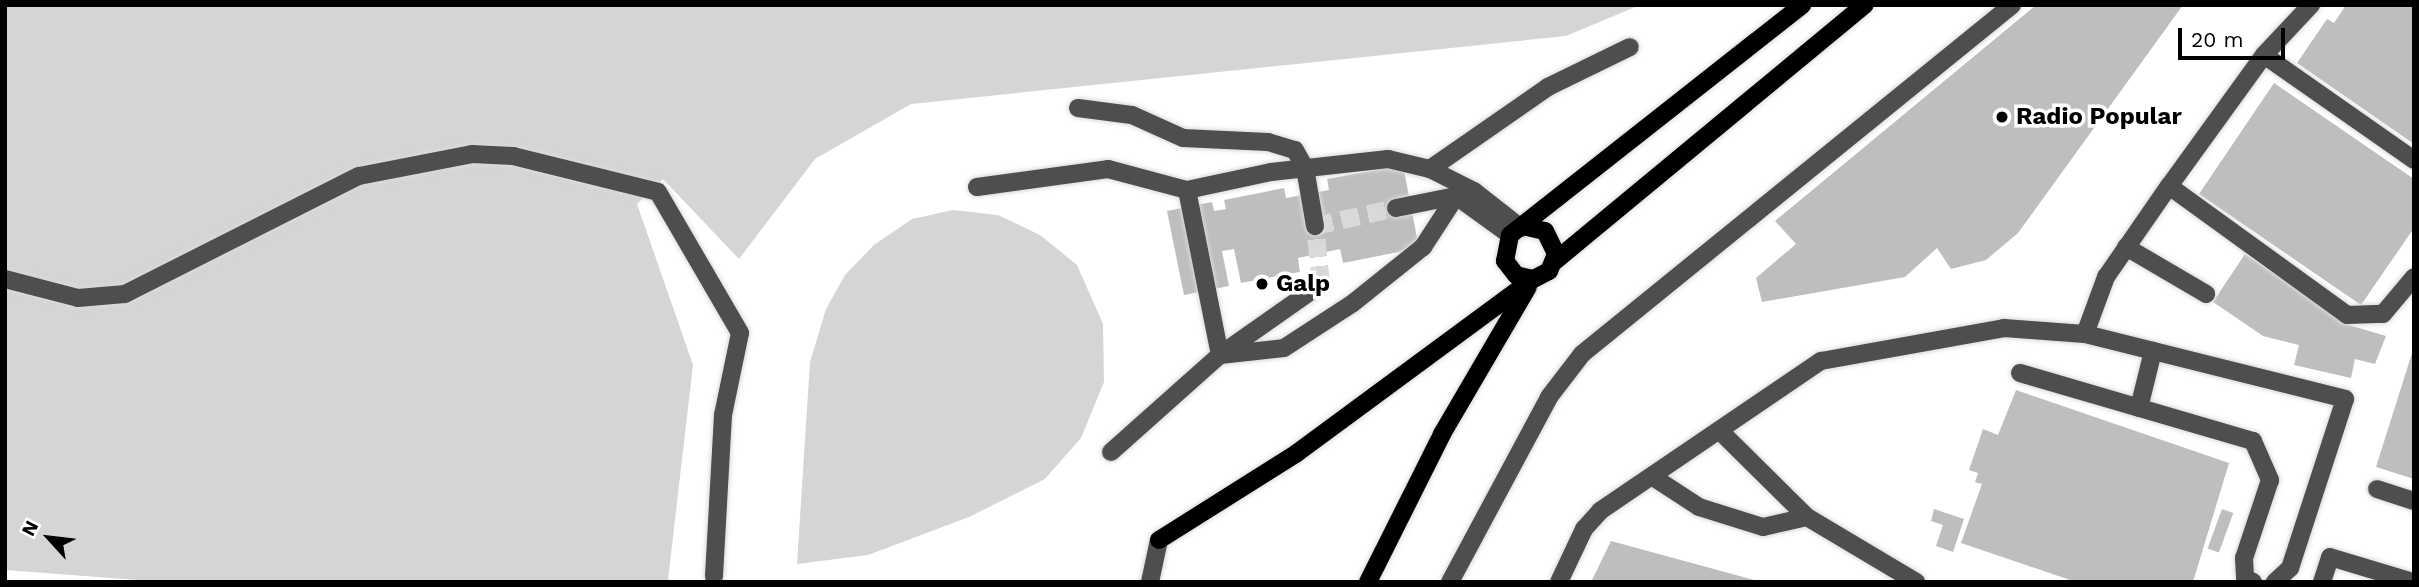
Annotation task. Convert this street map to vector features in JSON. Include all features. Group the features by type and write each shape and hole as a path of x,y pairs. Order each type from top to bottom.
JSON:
{"main road":[{"path":"1533,279 1516,275 1504,261 1520,230 1618,155 1802,5"},
{"path":"1159,540 1297,453 1533,279 1865,5"},
{"path":"1520,230 1551,237 1555,261"},
{"path":"1367,582 1442,434 1533,279"}],"street":[{"path":"1450,582 1549,397 1582,354 2012,5"},
{"path":"2085,334 2106,277 2126,247 2264,55 2311,5"},
{"path":"1430,169 1548,87 1630,47"},
{"path":"2264,55 2414,160"},
{"path":"1077,108 1132,115 1183,138 1268,142 1295,150 1305,168 1315,226"},
{"path":"5,279 78,298 125,294 359,176 472,155 513,156 658,192 740,333 723,415 713,577"},
{"path":"977,187 1108,169 1187,190 1305,168 1388,159 1430,169 1474,191 1520,230"},
{"path":"2169,186 2347,314 2383,314 2414,277"},
{"path":"1187,190 1220,355"},
{"path":"1396,208 1456,197 1520,230"},
{"path":"1220,355 1284,348 1353,303 1423,247 1456,197"},
{"path":"2126,247 2206,294"},
{"path":"1111,452 1220,355 1321,284"},
{"path":"1559,582 1584,529 1600,511 1722,433 1821,361 2004,328 2085,334 2345,399 2290,568 2274,582"},
{"path":"2139,408 2153,351"},
{"path":"2020,373 2253,441 2270,480 2244,558 2245,579 2253,582"},
{"path":"1722,433 1807,517 1916,582"},
{"path":"1653,477 1699,508 1763,527 1807,517"},
{"path":"2377,489 2414,501"},
{"path":"1150,582 1159,540"},
{"path":"2322,582 2330,557 2413,582"}],"shaded area":[{"path":"5,5 1640,5 1566,36 911,104 815,159 739,259 663,179 637,204 693,365 668,580 164,582 5,570"},
{"path":"953,210 998,215 1040,235 1077,265 1103,324 1104,382 1081,438 1045,479 969,517 868,555 797,564 810,362 826,309 845,275 874,245 912,219"}],"building":[{"name":"Radio Popular","path":"2036,5 2183,5 2018,233 1986,260 1951,269 1937,248 1905,277 1762,302 1756,278 1796,244 1775,221"},
{"path":"2346,5 2414,5 2414,144 2297,63 2327,19 2334,23"},
{"path":"2274,83 2414,179 2414,228 2361,305 2199,194"},
{"path":"1403,165 1419,248 1343,263 1340,249 1298,258 1300,272 1241,283 1234,249 1222,251 1229,286 1184,295 1167,211 1212,202 1214,211 1226,209 1224,200 1284,188 1286,198 1329,190 1327,179"},
{"path":"2245,254 2349,325 2386,336 2375,364 2355,359 2351,378 2294,365 2299,345 2263,336 2213,302"},
{"path":"2414,350 2414,479 2376,467"},
{"path":"2016,390 2229,463 2193,582 2076,582 1961,543 1982,484 1975,482 1978,473 1969,470 1983,429 1998,435"},
{"path":"1934,509 1964,519 1953,552 1936,546 1943,525 1931,521"},
{"path":"2222,509 2233,513 2219,553 2208,548"},
{"path":"1611,541 1758,581 1758,582 1591,582"}],"tunnel":[{"path":"1321,284 1315,226 1396,208"}],"place":[{"name":"Radio Popular","path":"2002,117"},
{"name":"Galp","path":"1262,284"}]}
